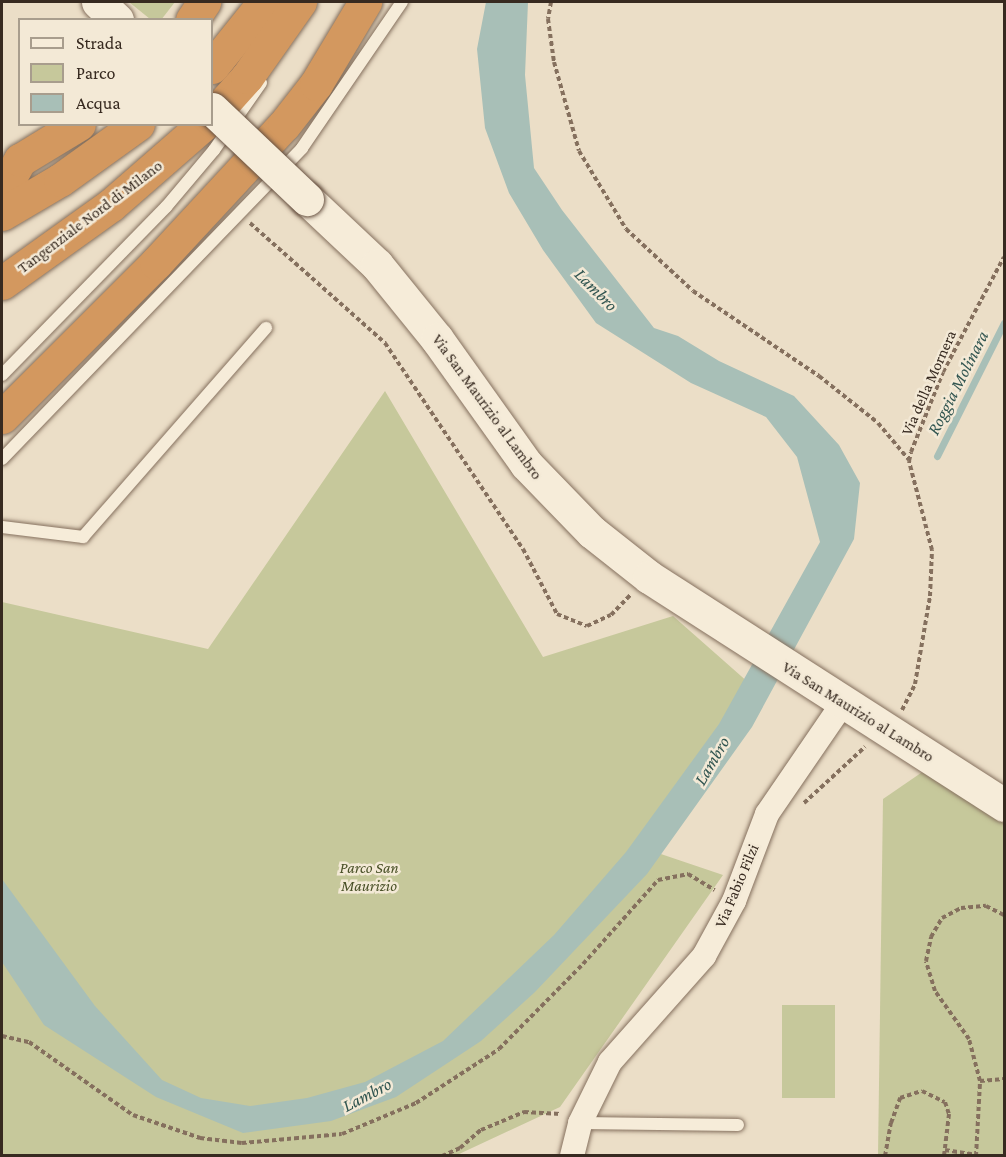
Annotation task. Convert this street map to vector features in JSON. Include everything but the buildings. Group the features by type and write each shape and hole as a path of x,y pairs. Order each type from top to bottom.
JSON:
{"highway":[{"path":"193,18 204,2"},
{"path":"213,66 264,2"},
{"path":"213,115 247,77 302,2"},
{"path":"2,417 156,263 284,125 316,84 365,2"},
{"path":"2,192 20,160 76,126"},
{"path":"2,214 60,180 135,126"},
{"name":"Tangenziale Nord di Milano","path":"2,283 111,205 202,126"}],"main road":[{"path":"98,2 115,18"},
{"name":"Via San Maurizio al Lambro","path":"213,110 377,265 405,298 492,420 558,500 649,577 1005,805"}],"street":[{"name":"Via Fabio Filzi","path":"572,1155 580,1123 610,1062 704,956 734,902 767,814 843,703"}],"lane":[{"path":"2,375 96,282 214,150 263,80 302,2"},
{"path":"2,459 241,215 302,148 402,2"},
{"path":"2,527 83,537 266,328"},
{"path":"580,1123 738,1125"}],"path":[{"path":"551,2 548,19 554,62 579,151 627,229 693,291 819,376 878,423 909,461"},
{"path":"241,215 385,343 524,549 557,614 588,626 611,615 649,577"},
{"name":"Via della Mornera","path":"801,806 908,703 930,596 929,533 909,461 944,372 1005,257"},
{"path":"2,1036 29,1042 133,1115 200,1138 243,1143 342,1134 416,1103 499,1049 584,964 658,880 688,874 734,902"},
{"path":"945,1150 976,1155 980,1081 969,1039 935,991 926,961 931,937 942,918 961,908 986,906 1005,915"},
{"path":"980,1081 1005,1078"},
{"path":"885,1155 891,1123 900,1098 922,1091 945,1102 949,1114 944,1155"},
{"path":"442,1155 460,1148 481,1130 524,1113 556,1112 580,1123"}],"green space":[{"path":"129,2 175,2 163,18 149,18"},
{"name":"Parco San Maurizio","path":"385,391 543,657 673,616 758,691 649,850 723,875 560,1107 457,1155 2,1156 2,602 208,649"},
{"path":"934,764 1004,812 1004,1155 878,1156 883,799"},
{"path":"782,1005 835,1005 835,1098 782,1098"}],"water":[{"name":"Lambro","path":"486,2 528,2 525,75 534,168 562,210 654,328 678,336 719,361 794,396 839,445 860,483 854,539 752,727 647,874 535,992 481,1041 396,1097 331,1121 243,1133 156,1097 44,1025 2,962 2,879 95,1006 162,1080 201,1098 250,1106 307,1098 365,1082 443,1041 554,935 626,852 719,724 820,542 797,457 766,417 691,383 596,323 543,250 509,193 485,128 477,49"}],"waterway":[{"name":"Roggia Molinara","path":"937,456 1004,323"}]}
